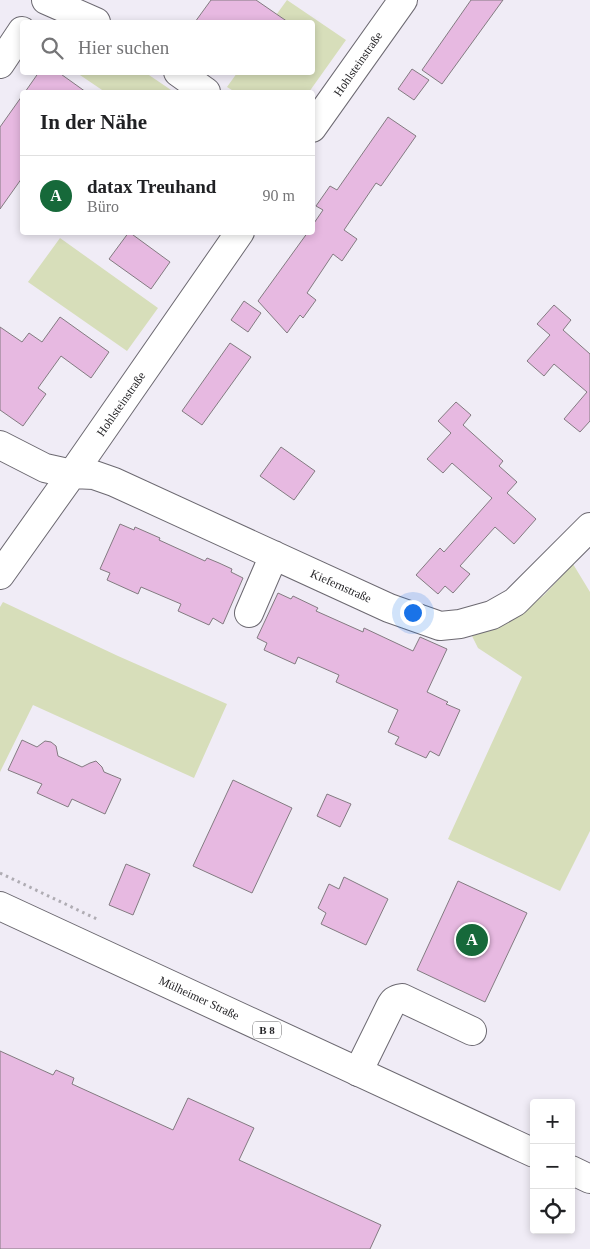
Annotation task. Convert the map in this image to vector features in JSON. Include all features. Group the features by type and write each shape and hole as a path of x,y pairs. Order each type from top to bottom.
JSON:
{"street":[{"path":"30,20 45,0 91,20"},
{"name":"Hohlsteinstraße","path":"315,124 403,0"},
{"path":"0,64 20,35"},
{"path":"182,75 203,90"},
{"name":"Hohlsteinstraße","path":"0,575 238,235"},
{"name":"Kiefernstraße","path":"0,445 44,468 72,474 94,475 114,482 389,608 440,626 451,626 492,615 515,602 590,527"},
{"path":"249,612 274,555"},
{"name":"Mülheimer Straße","path":"0,906 530,1151"},
{"path":"358,1072 394,1000 402,998 472,1031"},
{"path":"575,1172 590,1179"}],"green space":[{"path":"287,0 346,40 310,90 232,90 227,87 236,75 315,75 315,20 272,20"},
{"path":"80,75 149,75 171,90 102,90"},
{"path":"60,238 158,308 127,351 28,282"},
{"path":"573,564 590,592 590,831 560,891 448,839 522,677 478,648 472,636 513,619 544,595"},
{"path":"3,602 227,704 194,778 33,705 0,772 0,607"}],"building":[{"path":"211,0 256,0 285,20 196,20"},
{"path":"471,0 503,0 442,84 422,70"},
{"path":"412,69 429,80 414,100 398,89"},
{"path":"37,75 62,75 83,90 26,90"},
{"path":"20,99 20,181 0,209 0,127"},
{"path":"388,117 416,136 381,186 376,183 344,230 357,239 342,261 333,254 307,293 316,300 303,318 300,315 287,333 258,301 306,235 315,235 315,222 323,210 316,206 330,186 337,190"},
{"path":"127,235 133,235 170,262 151,289 109,259"},
{"path":"244,301 261,313 248,332 231,320"},
{"path":"554,305 571,320 563,330 590,354 590,421 580,432 564,419 587,392 554,364 544,376 527,361 550,335 537,324"},
{"path":"60,317 109,352 91,378 61,356 38,388 46,394 23,426 0,410 0,327 22,342 29,333 42,342"},
{"path":"230,343 251,357 202,425 182,411"},
{"path":"456,402 471,415 463,425 503,461 499,466 517,482 507,493 536,519 514,544 495,527 460,566 470,574 453,593 445,586 438,594 416,575 440,548 444,552 492,498 452,463 443,473 427,459 451,433 438,421"},
{"path":"281,447 315,471 294,500 260,476"},
{"path":"120,524 134,530 135,527 205,561 207,558 219,563 232,569 231,572 243,578 223,624 213,618 209,625 178,611 181,604 141,587 138,594 107,580 110,573 100,569"},
{"path":"278,593 291,599 293,596 318,608 316,611 363,632 364,628 413,651 420,637 447,649 427,692 460,710 439,756 430,751 426,758 395,744 399,737 388,732 398,710 336,682 339,675 298,657 295,664 264,650 267,643 257,638"},
{"path":"22,740 37,747 45,741 51,742 56,746 58,756 82,767 96,761 104,772 121,779 105,814 72,799 68,807 37,793 42,784 8,770"},
{"path":"233,780 292,808 252,893 193,866"},
{"path":"327,794 351,804 340,827 317,816"},
{"path":"126,864 150,874 133,915 109,905"},
{"path":"344,877 388,899 366,945 321,924 326,913 318,908 329,884 339,889"},
{"path":"458,881 527,913 485,1002 417,970"},
{"path":"0,1051 53,1075 56,1070 74,1078 72,1084 173,1130 188,1098 254,1128 239,1160 381,1225 370,1249 0,1249"}],"place":[{"name":"datax Treuhand","path":"472,940"}]}
